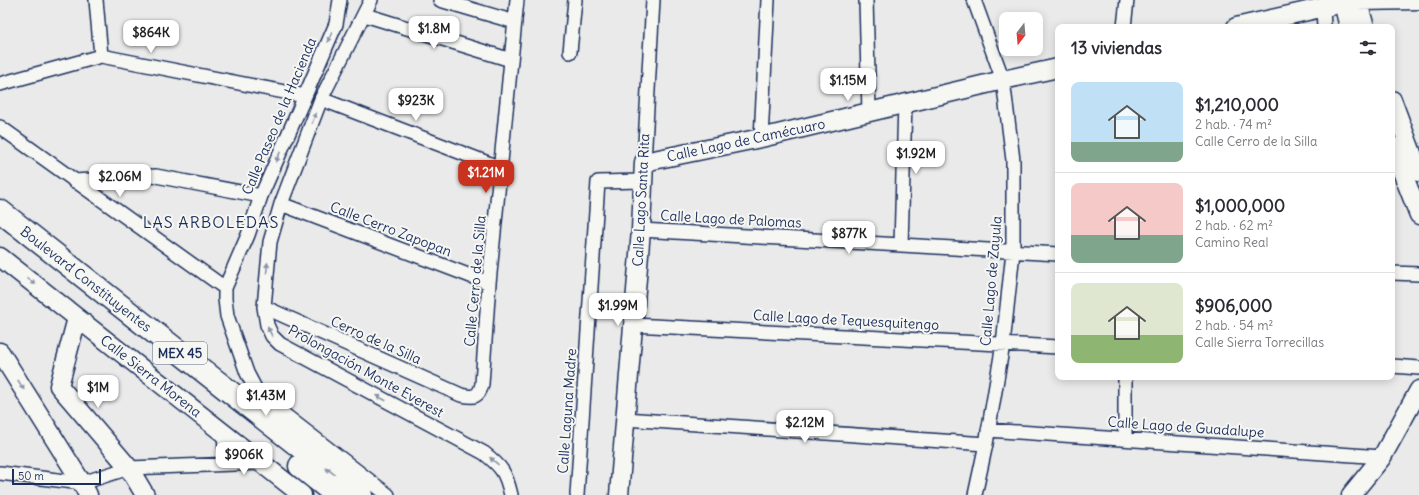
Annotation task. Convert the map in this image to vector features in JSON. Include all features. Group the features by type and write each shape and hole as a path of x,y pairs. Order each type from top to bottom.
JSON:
{"highway":[{"name":"Boulevard Constituyentes","path":"0,211 361,495"},
{"name":"Boulevard Constituyentes","path":"0,228 336,495"}],"street":[{"path":"96,0 101,56"},
{"name":"Calle Paseo de la Hacienda","path":"226,288 248,235 261,196 306,96 336,24 340,0"},
{"name":"Prolongación Monte Everest","path":"371,0 365,15 321,99 282,204 270,242 264,307 267,325 272,336 280,344 484,453 500,466 508,482 511,495"},
{"path":"440,0 515,22"},
{"name":"Calle Cerro de la Silla","path":"476,396 481,390 482,384 489,283 517,0"},
{"path":"570,52 575,0"},
{"name":"Calle Lago Santa Rita","path":"619,495 641,230 642,181 653,0"},
{"path":"761,138 768,0"},
{"path":"866,0 869,112"},
{"name":"Calle Lago de Zayula","path":"974,0 1003,80 1014,160 1013,252 1003,344 986,444 975,495"},
{"path":"1124,24 1127,0"},
{"path":"1250,24 1350,1 1419,0"},
{"path":"1349,24 1350,1"},
{"path":"1350,1 1363,24"},
{"path":"1324,8 1324,24"},
{"path":"365,15 511,60"},
{"path":"0,84 101,56 306,96"},
{"name":"Calle Lago de Camécuaro","path":"644,162 761,138 1055,69"},
{"path":"321,99 501,168"},
{"path":"901,245 905,103"},
{"path":"1395,109 1412,162 1419,216"},
{"path":"0,127 226,288 225,299 227,316 247,373 256,390 268,402 388,495"},
{"path":"1395,148 1412,162"},
{"path":"74,181 156,176 261,196"},
{"name":"Calle Laguna Madre","path":"577,495 598,182 642,181"},
{"name":"Calle Cerro Zapopan","path":"282,204 489,283"},
{"name":"Calle Lago de Palomas","path":"641,230 1055,254"},
{"path":"248,235 270,242"},
{"name":"Calle Sierra Morena","path":"3,264 77,318 302,495"},
{"path":"1395,273 1419,274"},
{"name":"Cerro de la Silla","path":"264,307 461,395 470,397 476,396"},
{"path":"77,318 59,386 129,468 145,495"},
{"name":"Calle Lago de Tequesquitengo","path":"633,325 1055,347"},
{"path":"0,352 85,489"},
{"path":"1395,366 1419,368"},
{"path":"1125,380 1125,439"},
{"path":"1351,495 1382,458 1419,390"},
{"path":"625,419 986,444"},
{"name":"Calle Lago de Guadalupe","path":"988,430 1382,458"},
{"path":"224,433 226,464"},
{"path":"0,473 85,489 129,468 262,463"}],"district":[{"name":"LAS ARBOLEDAS","path":"211,222"}]}
